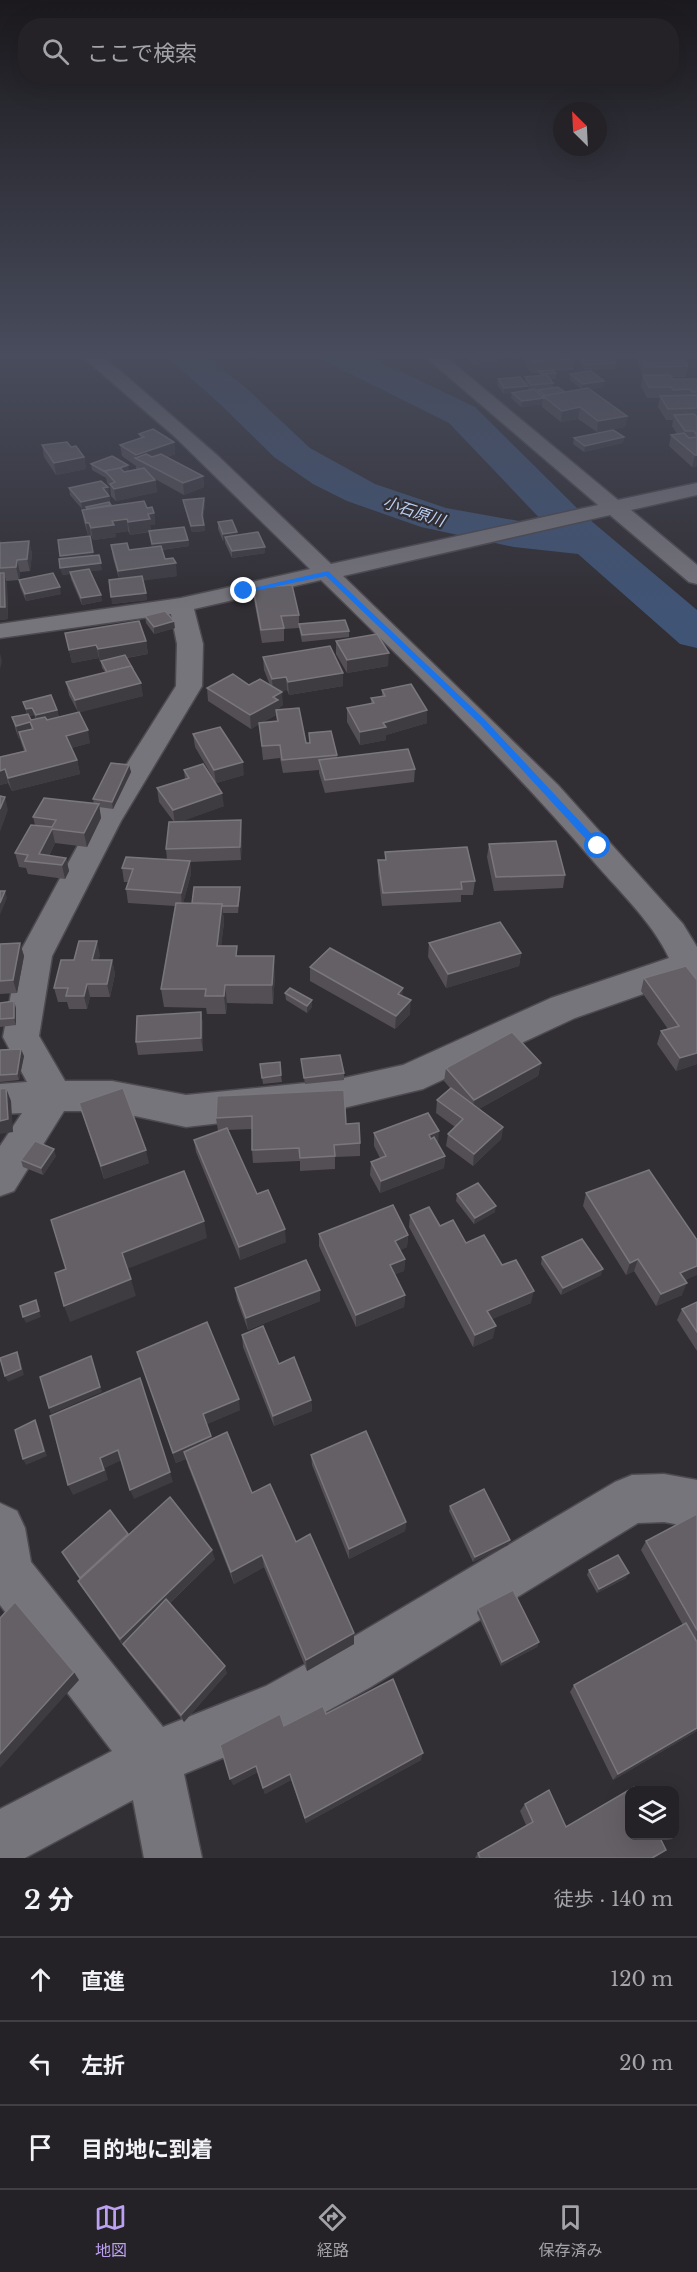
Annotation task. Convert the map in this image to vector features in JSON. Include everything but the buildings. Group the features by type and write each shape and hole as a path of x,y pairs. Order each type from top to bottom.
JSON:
{"street":[{"path":"0,1099 112,1096 186,1111 335,1095 410,1078 563,1008 692,972 673,934 568,811 334,572 189,440"},
{"path":"533,440 697,577"},
{"path":"0,631 181,605 697,489"},
{"path":"54,1096 21,1037 35,956 106,821 189,686 190,644 181,605"},
{"path":"0,1179 54,1096"},
{"path":"0,1840 153,1759 283,1706 360,1663 632,1499 664,1497 697,1504"},
{"path":"3,1560 153,1759 173,1858"}],"waterway":[{"name":"小石原川","path":"277,440 296,456 327,476 397,507 475,528 589,542"},
{"name":"小石原川","path":"486,440 568,523 697,634"}],"route":[{"path":"244,591 328,573 483,722 568,811 598,846"}]}
